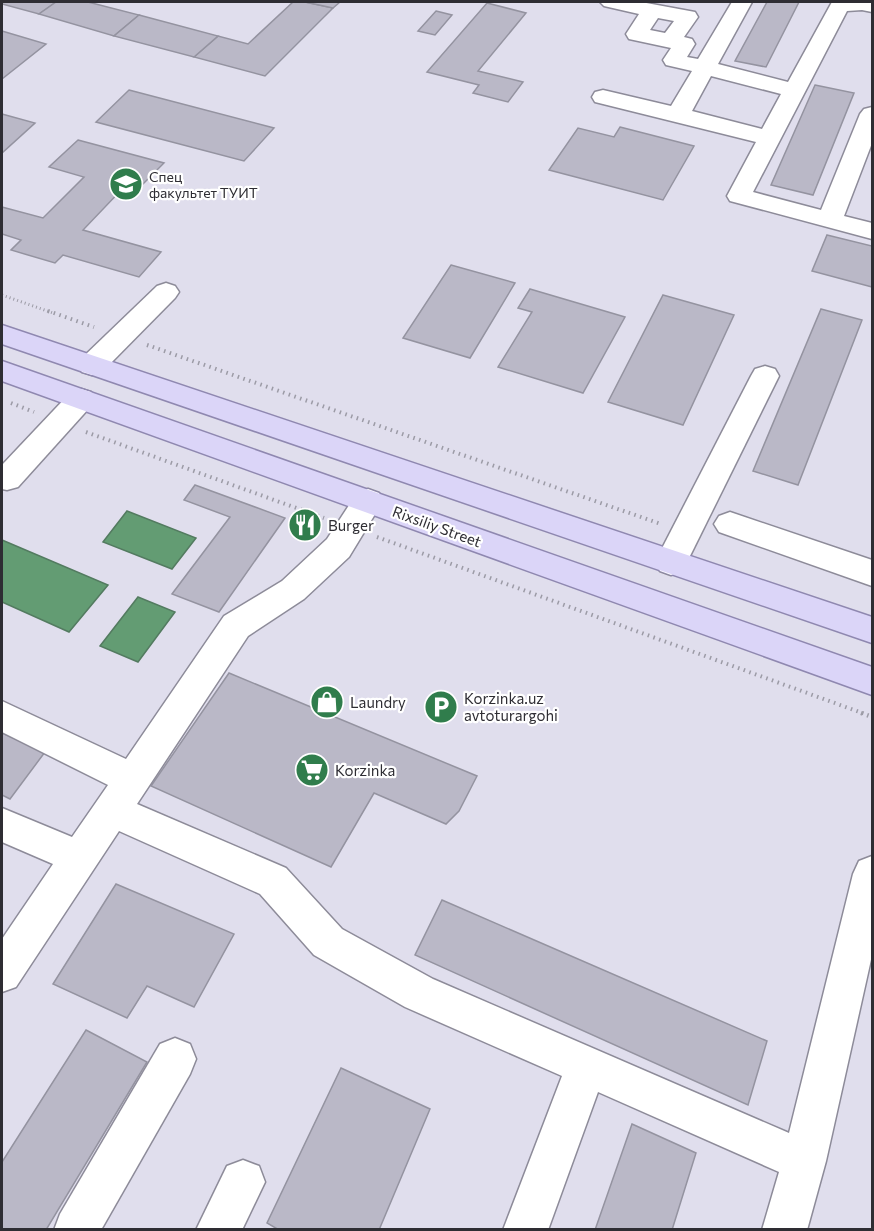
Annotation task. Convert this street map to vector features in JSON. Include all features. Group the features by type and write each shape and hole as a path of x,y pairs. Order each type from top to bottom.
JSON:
{"main road":[{"path":"2,334 873,630"},
{"name":"Rixsiliy Street","path":"2,371 265,465 360,515 873,681"},
{"path":"265,465 261,455 263,444 274,436 289,432"},
{"path":"828,665 843,660 853,648 851,634 842,620"}],"street":[{"path":"611,2 652,10 637,34 684,44 674,60 793,90"},
{"path":"678,115 742,2"},
{"path":"873,6 863,3 839,6 739,196 873,231"},
{"path":"603,97 769,138"},
{"path":"830,220 873,114"},
{"path":"92,365 166,292"},
{"path":"671,562 765,376"},
{"path":"7,479 81,399"},
{"path":"2,973 237,626 293,590 338,548 360,515"},
{"path":"730,524 873,573"},
{"path":"2,716 134,780"},
{"path":"113,811 273,881 328,942 419,993 804,1161"},
{"path":"2,825 81,858"},
{"path":"784,1230 804,1161 873,874"},
{"path":"76,1230 175,1059"},
{"path":"525,1230 586,1067"},
{"path":"218,1230 243,1182"}],"path":[{"path":"2,295 685,532"},
{"path":"2,399 60,422 360,515 873,717"}],"shaded area":[{"path":"127,511 196,538 172,569 103,542"},
{"path":"2,540 108,585 69,632 2,602"},
{"path":"138,597 175,612 138,662 100,646"}],"building":[{"path":"2,2 56,2 39,14 2,4"},
{"path":"56,2 88,2 139,15 114,36 39,14"},
{"path":"293,2 333,8 265,76 194,57 218,36 248,44"},
{"path":"305,2 340,2 333,8"},
{"path":"767,2 799,2 766,67 735,61"},
{"path":"487,3 526,13 478,71 523,82 508,102 473,93 479,85 427,72"},
{"path":"436,11 452,15 435,35 418,31"},
{"path":"139,15 218,36 194,57 114,36"},
{"path":"2,31 46,44 2,79"},
{"path":"815,85 854,93 813,195 771,185"},
{"path":"129,90 274,128 244,161 96,122"},
{"path":"2,114 35,123 2,153"},
{"path":"620,127 694,146 663,200 549,170 578,128 614,137"},
{"path":"78,140 164,163 138,189 125,186 83,230 161,252 139,277 63,255 55,263 11,250 21,240 2,234 2,207 43,218 84,177 49,167"},
{"path":"827,235 872,246 872,287 812,271"},
{"path":"451,265 515,283 470,358 403,338"},
{"path":"530,289 625,317 583,393 498,367 532,312 518,308"},
{"path":"663,295 734,315 683,425 608,402"},
{"path":"821,309 862,320 798,485 753,471"},
{"path":"195,485 285,518 219,612 172,594 230,517 184,500"},
{"path":"229,673 477,776 459,811 446,824 374,793 331,867 151,786"},
{"path":"2,733 45,752 10,799 2,795"},
{"path":"116,884 234,934 194,1007 147,986 127,1018 53,984"},
{"path":"442,900 767,1041 748,1105 415,955"},
{"path":"86,1030 147,1062 46,1230 2,1230 2,1162"},
{"path":"341,1068 430,1109 379,1230 279,1230 267,1223"},
{"path":"632,1124 696,1153 672,1230 595,1230"}],"place":[{"name":"Спец факультет ТУИТ","path":"126,184"},
{"name":"Burger","path":"305,525"},
{"name":"Laundry","path":"327,702"},
{"name":"Korzinka.uz avtoturargohi","path":"441,707"},
{"name":"Korzinka","path":"312,770"}]}
